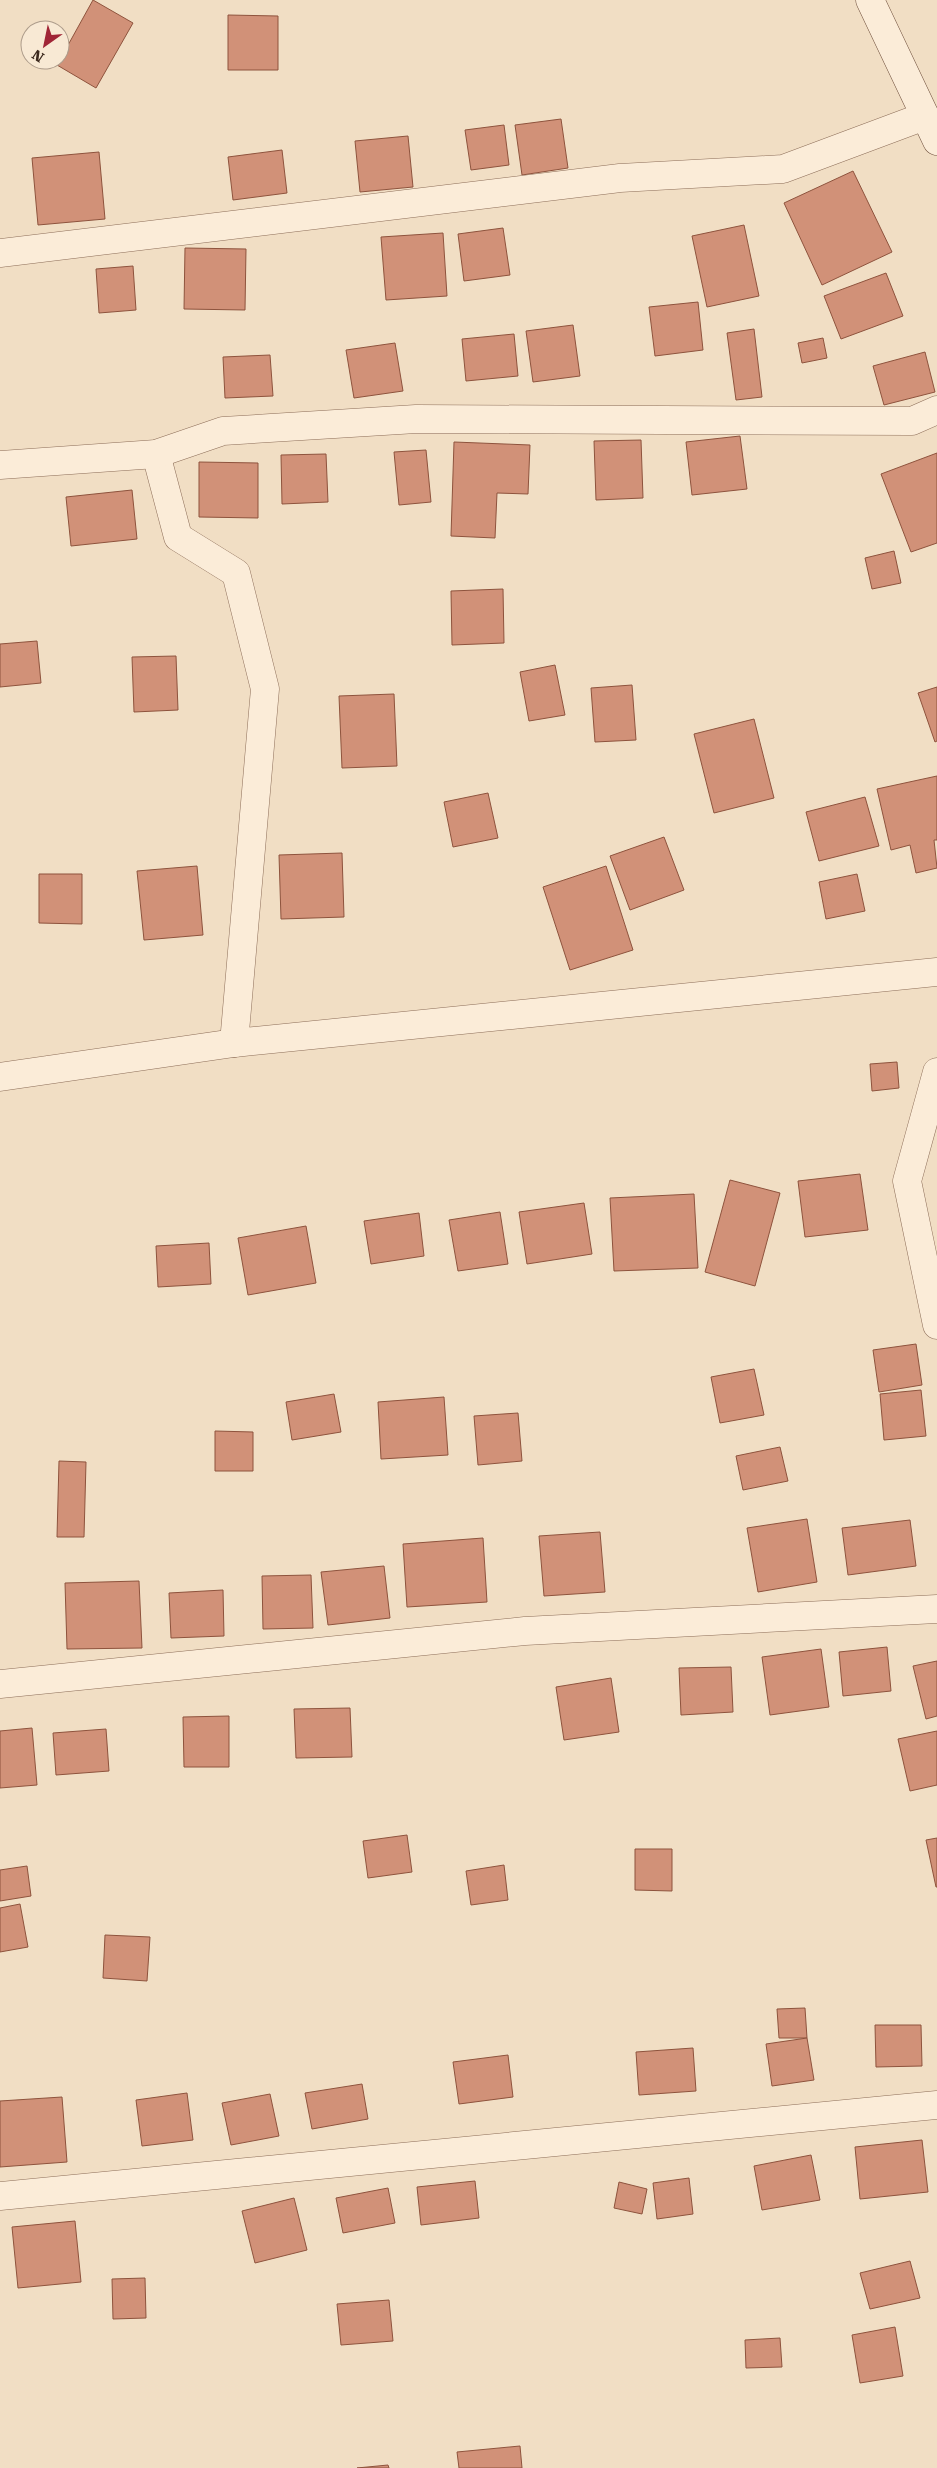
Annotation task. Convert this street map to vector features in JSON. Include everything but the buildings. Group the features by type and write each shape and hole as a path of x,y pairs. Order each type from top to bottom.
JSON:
{"street":[{"path":"870,0 937,141"},
{"path":"0,253 620,178 783,169 925,116"},
{"path":"0,464 156,454 223,431 416,419 912,421 937,410"},
{"path":"156,454 178,537 236,573 265,689 234,1043"},
{"path":"0,1077 234,1043 937,972"},
{"path":"937,1072 907,1181 937,1326"},
{"path":"0,1684 525,1631 937,1610"},
{"path":"0,2196 937,2105"}]}
